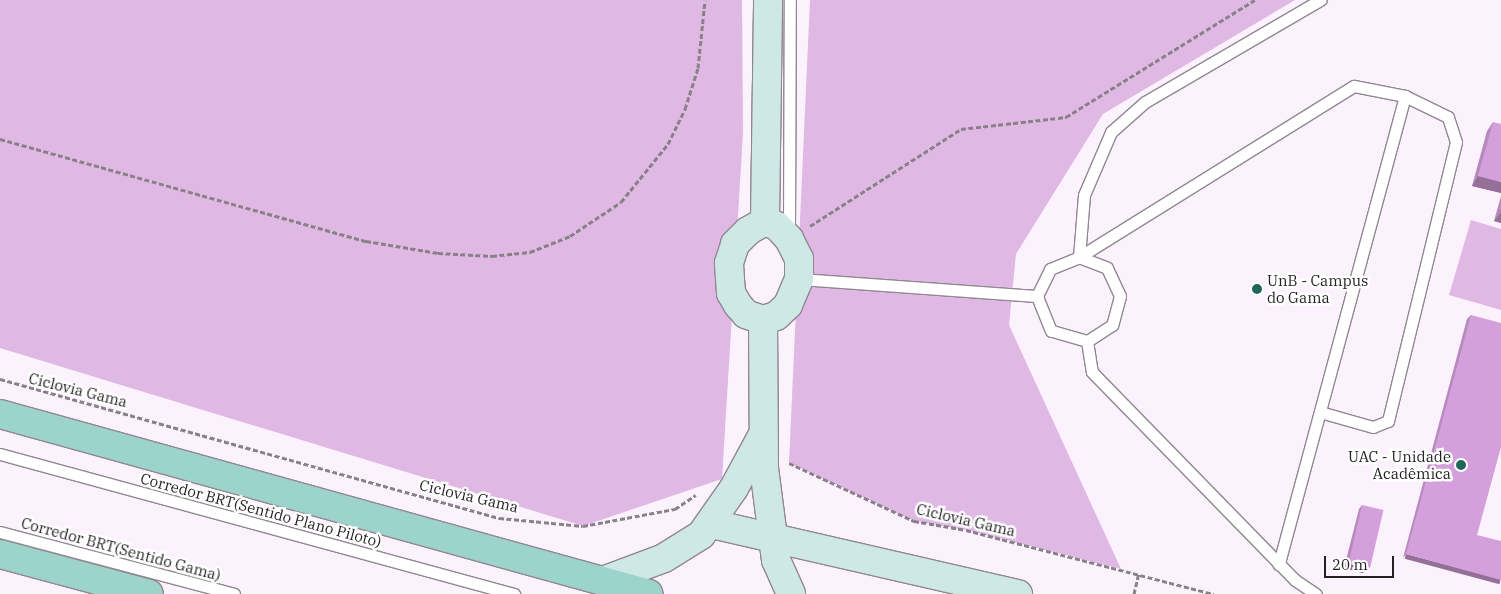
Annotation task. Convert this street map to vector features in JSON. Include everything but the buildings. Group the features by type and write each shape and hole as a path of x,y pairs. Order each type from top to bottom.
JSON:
{"main road":[{"path":"0,414 605,580 649,594"},
{"path":"0,554 149,594"}],"street":[{"path":"765,221 768,0"},
{"path":"765,221 777,226 789,239 799,259 799,279 788,306 776,316 763,320 746,314 738,305 731,293 729,263 735,244 748,231 765,221"},
{"path":"763,320 762,436 764,468 778,571 791,594"},
{"path":"605,580 664,558 701,535 712,524 762,436"},
{"path":"712,524 772,536 1018,594"}],"lane":[{"path":"789,239 790,0"},
{"path":"1079,258 1084,195 1111,132 1146,102 1320,0"},
{"path":"1079,258 1107,268 1120,296 1112,324 1087,341 1051,331 1037,296 1050,268 1079,258 1354,86 1405,96 1448,116 1456,142 1388,420 1373,427 1320,412"},
{"path":"1279,564 1405,96"},
{"path":"799,279 1037,296"},
{"path":"1087,341 1092,372 1295,580 1316,594"},
{"name":"Corredor BRT(Sentido Plano Piloto)","path":"0,454 514,594"},
{"name":"Corredor BRT(Sentido Gama)","path":"0,532 234,594"}],"path":[{"path":"0,140 366,241 438,253 492,256 530,252 570,236 621,202 668,144 685,109 698,68 705,0"},
{"path":"789,239 961,129 1066,117 1255,0"},
{"name":"Ciclovia Gama","path":"0,379 499,518 583,526 675,508 698,494"},
{"name":"Ciclovia Gama","path":"764,468 789,463 914,521 966,530 1214,594"},
{"path":"1134,594 1139,574"}],"shaded area":[{"path":"0,0 742,0 743,133 722,479 583,526 0,348"},
{"path":"810,0 1295,0 1103,114 1016,254 1009,325 1121,569 966,530 914,521 789,463"},
{"path":"1471,220 1501,229 1501,310 1449,295"}],"place":[{"name":"UnB - Campus do Gama","path":"1257,289"},
{"name":"UAC - Unidade Acadêmica","path":"1461,465"}]}
